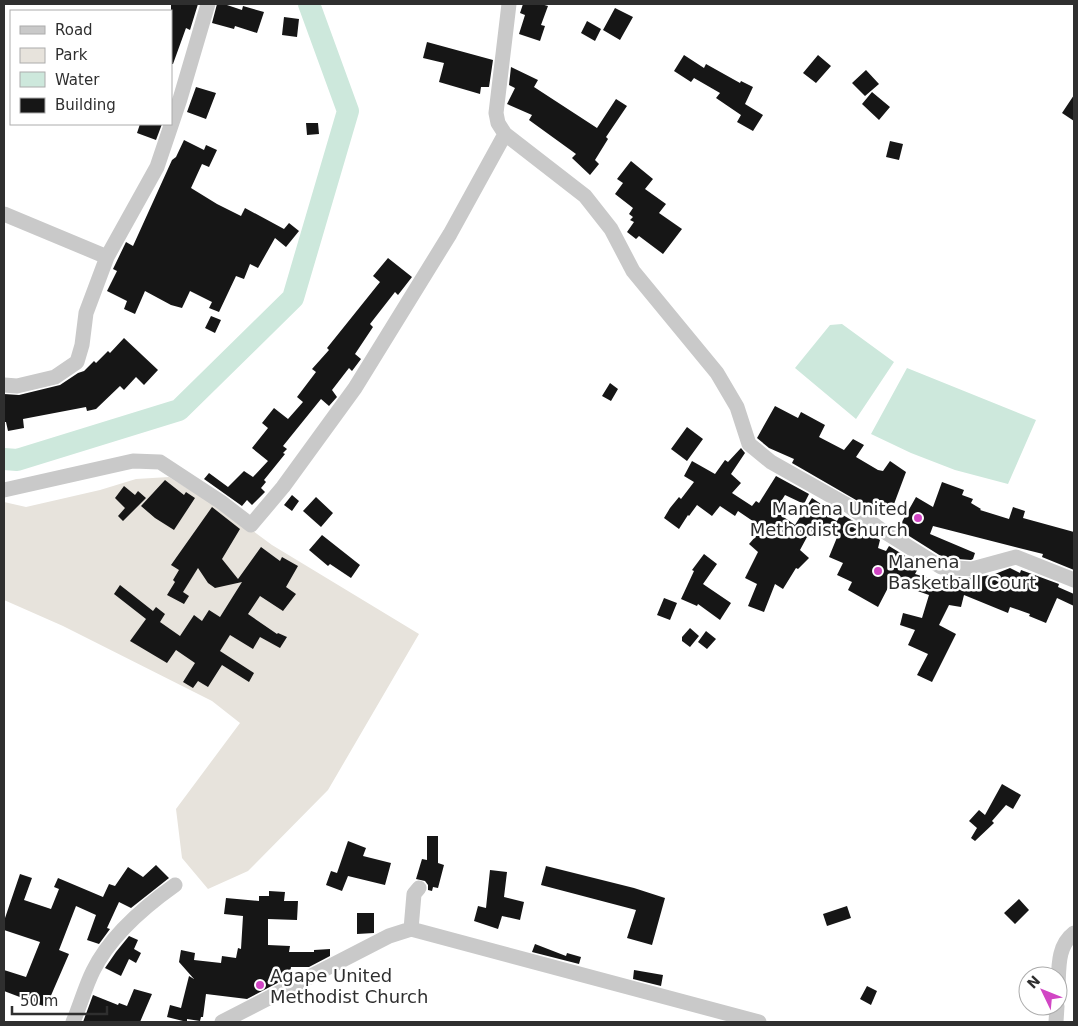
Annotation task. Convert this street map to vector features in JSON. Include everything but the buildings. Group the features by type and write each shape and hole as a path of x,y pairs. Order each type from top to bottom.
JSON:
{"street":[{"path":"172,124 208,4"},
{"path":"509,4 496,113 498,123 505,134 585,196 611,229 633,271 717,373 737,407 749,444 764,456 849,506 880,529 941,567 972,569 1016,556 1074,580"},
{"path":"4,384 17,386 55,377 77,362 82,345 86,313 106,257 158,167 172,125"},
{"path":"4,490 133,460 160,462 222,502 251,524 283,487 355,388 450,234 505,134"},
{"path":"4,214 106,257"},
{"path":"73,1022 93,971 119,933 146,907 175,885"},
{"path":"411,929 414,894 419,888"},
{"path":"222,1022 389,936 411,929 760,1022"},
{"path":"1059,966 1060,953 1066,939 1074,933"}],"green space":[{"path":"169,477 237,519 272,545 419,634 328,790 248,871 208,889 182,858 176,809 240,723 212,701 63,626 4,600 4,502 26,507 100,490 136,479"}],"water":[{"path":"842,324 894,362 856,419 795,368 830,325"},
{"path":"907,368 1036,420 1008,484 955,470 911,453 871,434"}],"waterway":[{"path":"4,459 17,460 179,410 293,298 348,111 309,4"}],"place":[{"name":"Manena United Methodist Church","path":"918,518"},
{"name":"Manena Basketball Court","path":"878,571"},
{"name":"Agape United Methodist Church","path":"260,985"}]}
